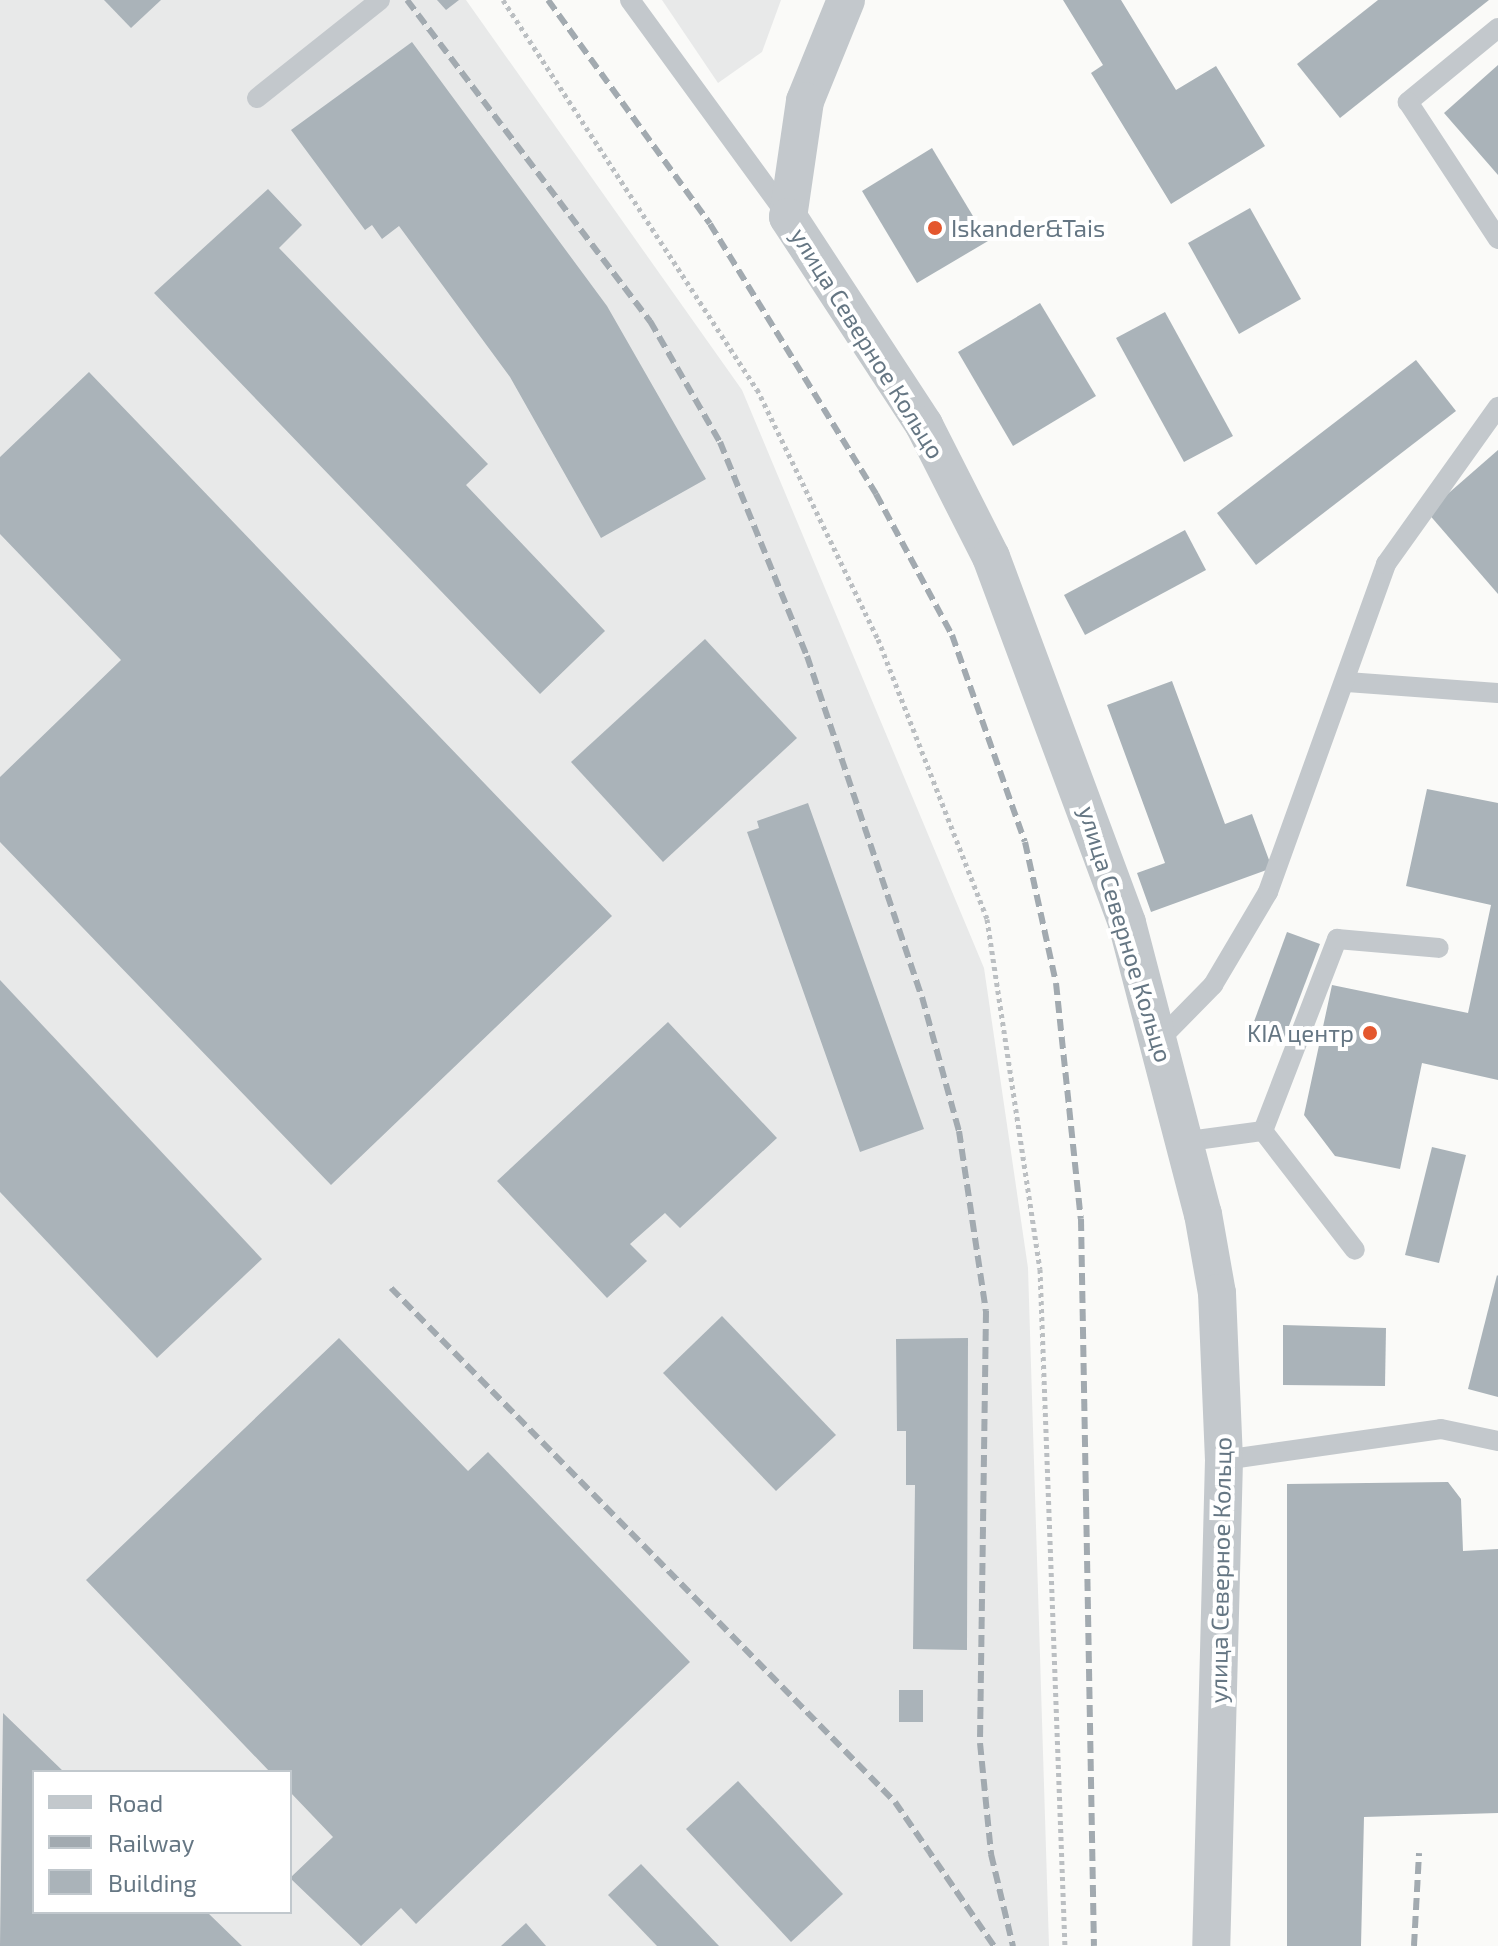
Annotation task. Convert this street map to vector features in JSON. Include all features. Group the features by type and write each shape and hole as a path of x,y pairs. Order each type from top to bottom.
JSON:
{"street":[{"name":"улица Северное Кольцо","path":"846,0 805,101 788,217 924,425 991,557 1098,838 1189,1141 1217,1293 1224,1460 1211,1946"}],"lane":[{"path":"257,98 380,0"},
{"path":"630,0 788,217"},
{"path":"1498,28 1408,102 1498,239"},
{"path":"1160,1039 1213,985 1268,892 1401,536 1498,407"},
{"path":"1347,682 1498,693"},
{"path":"1263,1131 1337,939 1439,948"},
{"path":"1189,1141 1263,1131"},
{"path":"1263,1131 1355,1250"},
{"path":"1224,1460 1441,1429 1498,1441"}],"path":[{"path":"503,0 757,389 878,639 987,919 1040,1269 1065,1946"}],"shaded area":[{"path":"0,0 466,0 742,390 984,968 1028,1268 1049,1946 0,1946"},
{"path":"662,0 781,0 762,52 718,83"}],"building":[{"path":"104,0 161,0 131,28"},
{"path":"437,0 459,0 446,10"},
{"path":"1063,0 1121,0 1176,90 1216,66 1265,146 1171,204 1091,73 1103,65"},
{"path":"1378,0 1489,0 1340,118 1297,64"},
{"path":"412,42 607,306 706,479 601,538 510,377 399,226 382,239 372,225 365,230 291,130"},
{"path":"1498,65 1498,175 1444,113"},
{"path":"932,148 988,241 917,283 862,191"},
{"path":"268,189 302,225 279,248 488,464 466,485 605,631 540,694 154,293"},
{"path":"1250,208 1301,299 1239,334 1188,243"},
{"path":"1040,303 1096,396 1013,446 958,352"},
{"path":"1165,312 1233,436 1184,462 1116,338"},
{"path":"1416,360 1456,411 1256,565 1217,513"},
{"path":"89,372 612,916 331,1185 0,842 0,777 121,660 0,534 0,457"},
{"path":"1498,450 1498,594 1427,512"},
{"path":"1185,530 1206,570 1085,635 1064,595"},
{"path":"705,639 797,738 663,862 571,762"},
{"path":"1172,681 1225,824 1252,814 1272,868 1151,912 1137,873 1165,863 1107,705"},
{"path":"1427,789 1498,803 1498,1080 1422,1063 1400,1169 1335,1156 1304,1115 1332,985 1468,1013 1491,905 1406,886"},
{"path":"808,803 924,1129 860,1152 747,832 759,828 757,821"},
{"path":"1287,932 1320,944 1284,1039 1252,1027"},
{"path":"0,980 262,1259 157,1358 0,1192"},
{"path":"668,1022 777,1138 680,1228 665,1213 630,1244 647,1261 607,1298 497,1181"},
{"path":"1432,1147 1466,1155 1439,1263 1405,1255"},
{"path":"1498,1276 1498,1397 1468,1389"},
{"path":"722,1316 836,1435 776,1491 663,1373"},
{"path":"1283,1325 1386,1328 1385,1386 1283,1385"},
{"path":"339,1338 468,1471 488,1452 690,1662 416,1924 401,1908 361,1946 292,1880 292,1876 333,1837 292,1794 292,1770 268,1770 86,1580"},
{"path":"968,1338 967,1650 913,1649 915,1485 906,1485 906,1431 897,1431 896,1339"},
{"path":"1448,1482 1461,1499 1463,1551 1498,1549 1498,1813 1364,1817 1361,1946 1287,1946 1287,1484"},
{"path":"899,1690 923,1690 923,1722 899,1722"},
{"path":"3,1713 62,1770 32,1770 32,1914 209,1914 242,1946 0,1946"},
{"path":"738,1781 843,1894 791,1942 686,1829"},
{"path":"641,1864 719,1946 657,1946 608,1895"},
{"path":"526,1923 546,1946 501,1946"}],"railway":[{"path":"407,0 650,321 720,442 807,656 922,997 959,1131 986,1311 980,1743 991,1854 1013,1946"},
{"path":"548,0 710,224 876,494 952,635 1025,842 1056,983 1081,1219 1094,1946"},
{"path":"391,1288 895,1802 994,1946"},
{"path":"1414,1946 1419,1853"}],"place":[{"name":"Iskander&Tais","path":"935,228"},
{"name":"KIA центр","path":"1370,1033"}]}
